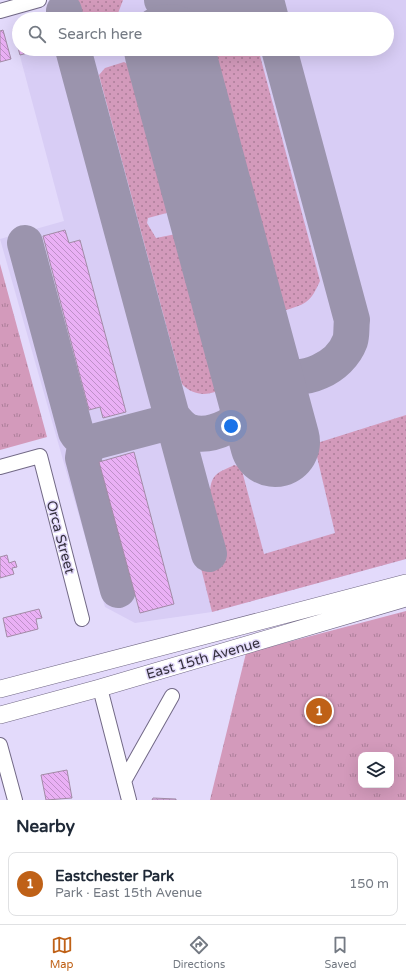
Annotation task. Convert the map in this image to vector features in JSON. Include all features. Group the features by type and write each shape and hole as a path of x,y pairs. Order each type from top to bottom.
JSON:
{"main road":[{"name":"East 15th Avenue","path":"0,689 406,583"},
{"name":"East 15th Avenue","path":"0,715 100,688 406,598"}],"street":[{"path":"0,10 39,0"},
{"name":"Orca Street","path":"0,467 40,456 82,619"},
{"path":"100,688 129,800"},
{"path":"124,781 172,696"},
{"path":"0,745 15,800"}],"shaded area":[{"path":"66,0 406,0 406,559 212,612 135,623 105,607 0,239 64,221 20,56 394,56 394,12 61,12 69,9"}],"green space":[{"path":"66,0 123,0 118,12 76,12 74,7 69,9"},
{"path":"202,56 260,56 320,281 308,301 293,308 286,310 269,302 264,289 200,60"},
{"path":"124,62 137,69 146,78 181,206 178,210 148,218 147,223 156,238 186,232 225,380 224,388 213,393 197,393 182,384 99,75 105,68"},
{"path":"0,264 47,437 0,450"},
{"path":"406,415 406,559 212,612 201,568 226,561 213,517 211,504 211,483 215,476 221,471 234,465 241,467 264,554 335,533 314,444"},
{"path":"406,611 406,800 210,800 246,653"}],"building":[{"path":"3,30 11,59 0,62 0,31"},
{"path":"65,230 69,243 80,240 126,412 103,418 100,407 89,410 43,236"},
{"path":"134,452 174,604 140,613 99,462"},
{"path":"7,555 9,563 15,561 17,567 12,568 14,574 0,578 0,557"},
{"path":"39,609 42,618 36,619 38,629 7,637 3,618"},
{"path":"67,770 72,798 46,800 41,775"},
{"path":"153,798 176,799 176,800 152,800"}],"taxiway":[{"path":"162,0 170,8 178,12"},
{"path":"220,12 239,7 249,0"},
{"path":"266,0 269,12"},
{"path":"75,56 209,554"},
{"path":"164,56 179,86"},
{"path":"251,351 260,361 273,371 287,376 298,377 320,372 329,366 345,351 351,336 352,320 281,56"},
{"path":"25,243 76,432 79,436 93,442 173,421"},
{"path":"172,416 180,426 190,432 199,434 217,431 226,427 235,422 249,409 256,392 257,375"},
{"path":"93,442 84,452 83,458 118,590"}],"runway":[{"path":"171,56 275,442"}],"place":[{"name":"Eastchester Park","path":"319,711"}]}
